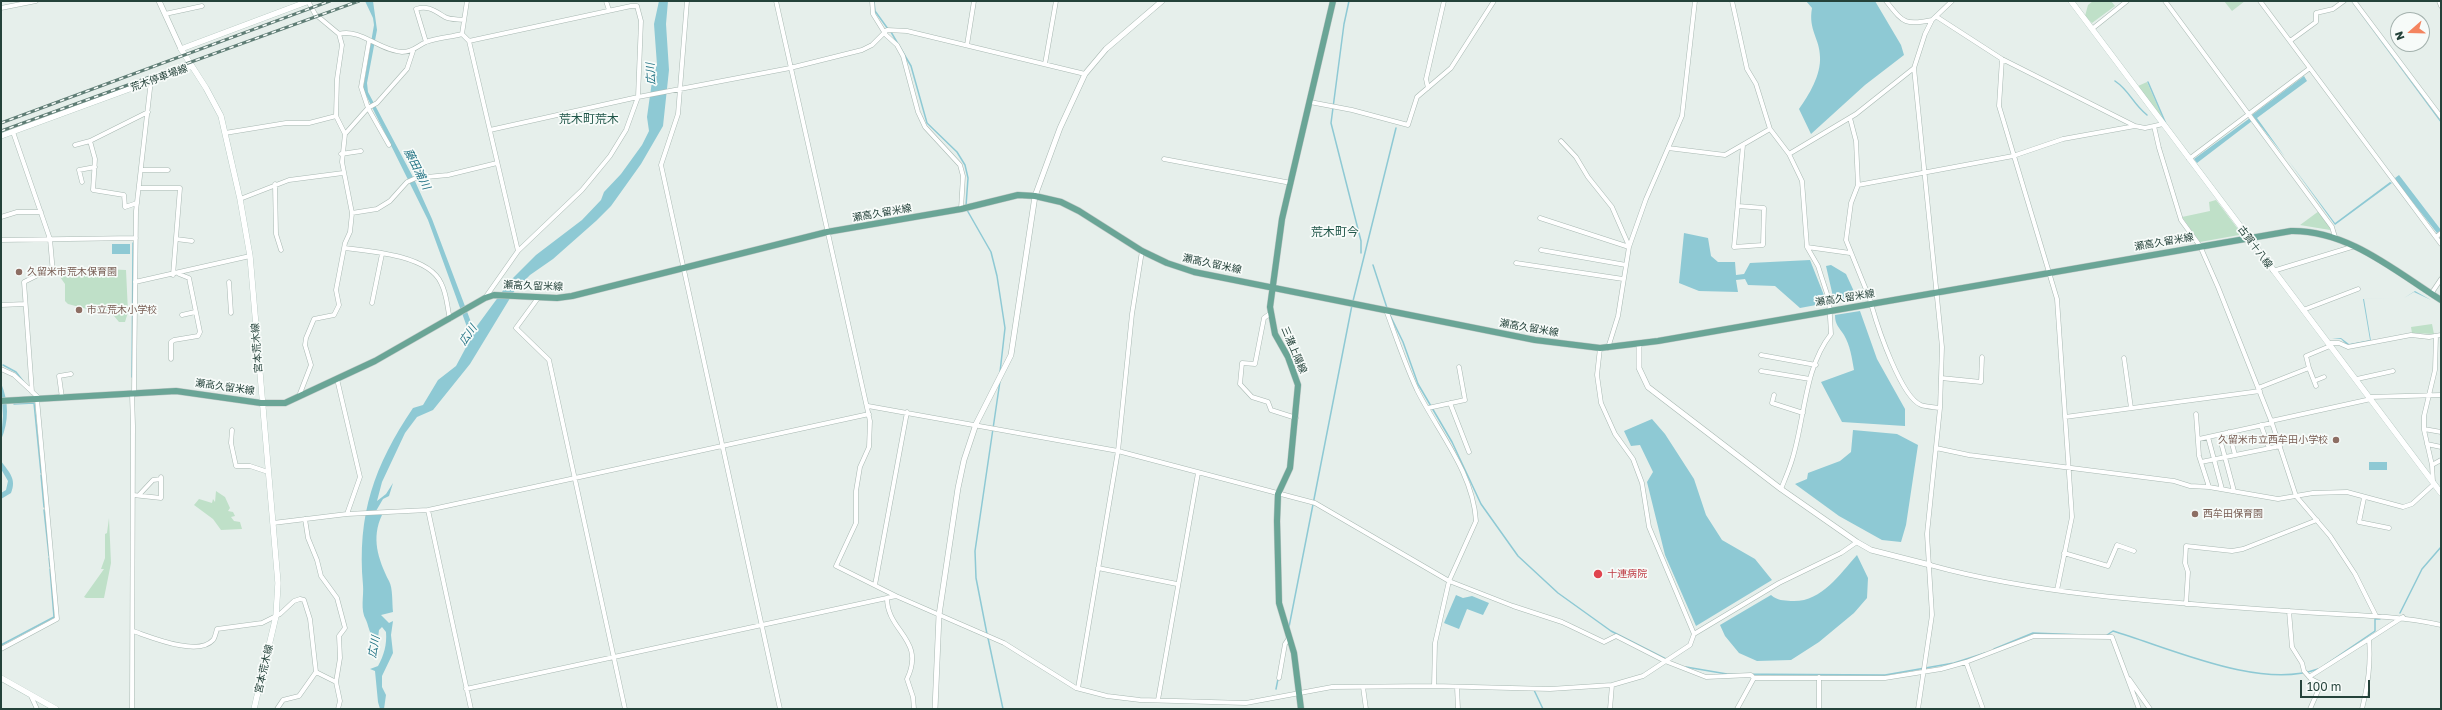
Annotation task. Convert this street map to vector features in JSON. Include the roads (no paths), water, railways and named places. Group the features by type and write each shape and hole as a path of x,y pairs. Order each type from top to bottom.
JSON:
{"main road":[{"name":"荒木停車場線","path":"1,136 192,66 181,49 308,1"},
{"name":"三潴上陽線","path":"1301,709 1294,653 1279,603 1276,521 1278,494 1290,468 1298,399 1295,374 1275,334 1271,313 1272,287 1278,236 1333,1"},
{"name":"古賀十八線","path":"2071,1 2248,238 2357,379 2441,493"},
{"name":"宮本荒木線","path":"192,66 216,105 225,133 240,199 250,256 261,403 278,583 276,616 254,709"},
{"name":"瀬高久留米線","path":"1,401 176,391 261,403 284,403 337,379 450,319 484,298 494,295 535,297 572,296 827,232 961,209 1018,195 1035,196 1061,202 1079,211 1142,250 1167,263 1194,272 1535,340 1600,348 1639,345 2200,246 2298,231 2312,231 2336,237 2355,246 2441,300"},
{"path":"1,678 56,709"}],"street":[{"path":"1,8 36,1"},
{"path":"159,1 181,49"},
{"path":"308,1 318,17 339,34 342,45 336,116 345,134"},
{"path":"462,34 467,1"},
{"path":"606,1 608,10"},
{"path":"687,1 678,114 661,165 682,269 723,447 780,709"},
{"path":"776,1 869,414 869,447 860,466 856,491 856,523 836,566 896,596 1004,643 1078,688 1107,696 1190,702 1246,703 1298,692 1332,687 1434,686 1550,688 1612,685 1643,676 1690,645 1694,634 1779,583 1841,553 1857,542"},
{"path":"872,1 873,14 884,32 897,45 903,56 918,112 925,127 960,165 963,176 961,209"},
{"path":"967,45 974,1"},
{"path":"1045,64 1056,1"},
{"path":"935,709 940,615 958,488 964,460 976,424 1011,355 1035,196 1060,128 1086,74 1106,49 1162,1"},
{"path":"1428,88 1426,79 1444,1"},
{"path":"1310,102 1352,110 1408,125 1417,97 1451,68 1494,1"},
{"path":"1608,348 1618,316 1629,247 1646,199 1682,116 1695,1"},
{"path":"1732,1 1747,69 1756,84 1770,130 1789,154 1802,181 1807,247 1818,266 1829,300 1831,334 1824,342 1810,379 1792,460 1781,489"},
{"path":"1886,1 1903,22 1910,24 1932,20"},
{"path":"1918,709 1932,615 1927,534 1940,408 1942,347 1914,68 1925,34 1932,20 1952,1"},
{"path":"2092,28 2127,1"},
{"path":"2165,1 2332,227 2336,237"},
{"path":"2260,1 2441,244"},
{"path":"2290,41 2316,22 2316,13 2320,10 2333,9 2344,1"},
{"path":"2354,1 2441,117"},
{"path":"2439,1 2441,6"},
{"path":"165,14 202,6"},
{"path":"469,41 608,10 637,6 641,20 640,97 626,130 610,156 582,190 518,252 484,298"},
{"path":"426,42 416,9 423,7 433,9 446,18 464,20"},
{"path":"1937,16 2002,59 2135,126"},
{"path":"490,130 640,97 790,68 862,50 872,45 887,30 907,31 1086,74"},
{"path":"339,34 351,32 388,50 413,51"},
{"path":"462,34 469,41 518,252"},
{"path":"299,396 312,365 305,345 306,338 314,319 334,315 340,305 336,290 352,213 343,173 341,154 345,134 368,108 377,102 407,69 413,51 426,42 462,34"},
{"path":"369,41 361,87 368,108 389,145"},
{"path":"2002,59 1999,106 2057,299 2072,517 2057,590"},
{"path":"1789,154 1850,118 1914,68"},
{"path":"2189,159 2310,68"},
{"path":"132,709 133,394 137,203 151,80"},
{"path":"75,145 90,141 148,112"},
{"path":"225,133 286,123 309,123 336,116"},
{"path":"1850,118 1856,141 1858,185 1850,210 1846,240 1850,253 1862,276 1882,340 1909,392 1920,405 1940,408"},
{"path":"1858,185 2013,156 2063,139 2135,126 2154,126 2163,124"},
{"path":"2154,126 2159,148 2181,220 2200,246 2259,389 2280,446 2296,496 2330,536 2354,574 2376,616"},
{"path":"1668,148 1724,155 1770,130"},
{"path":"13,132 50,239 53,273 38,275 24,282 32,392"},
{"path":"1561,140 1576,157 1588,177 1612,206 1629,247"},
{"path":"90,141 95,167 94,190 124,195 125,207 137,203"},
{"path":"1738,206 1764,208 1763,245 1734,247 1743,145"},
{"path":"341,154 361,152"},
{"path":"1164,159 1291,183"},
{"path":"352,213 377,209 390,201 407,182 416,178 448,175 497,163"},
{"path":"82,182 79,170 95,167"},
{"path":"141,170 168,170"},
{"path":"240,199 275,184 289,180 343,173"},
{"path":"275,184 276,234 281,250"},
{"path":"139,188 180,188 173,275"},
{"path":"1,217 17,212 41,212"},
{"path":"1540,218 1629,247"},
{"path":"2436,237 2441,233"},
{"path":"1,240 136,238"},
{"path":"176,239 192,242"},
{"path":"2273,271 2355,246"},
{"path":"1807,247 1850,253"},
{"path":"345,248 382,254 418,263 433,271 441,282 450,319"},
{"path":"1078,688 1118,451 1132,314 1142,250"},
{"path":"1541,250 1626,265"},
{"path":"372,303 382,254"},
{"path":"135,282 179,274 250,256"},
{"path":"1516,263 1623,279"},
{"path":"171,359 172,342 174,340 198,336 200,332 189,278 179,274"},
{"path":"2431,294 2441,279"},
{"path":"229,282 231,313"},
{"path":"2303,310 2358,289"},
{"path":"535,297 516,328 549,360 625,709"},
{"path":"1,305 25,304"},
{"path":"1386,310 1418,391 1446,439 1470,492 1475,510 1476,520 1449,581 1435,643 1434,686"},
{"path":"182,315 195,312"},
{"path":"1271,313 1264,318 1255,364 1242,363 1240,384 1252,397 1268,402 1271,410 1296,418"},
{"path":"2324,377 2315,383 2306,356 2330,344 2339,343 2348,347 2411,335 2441,335"},
{"path":"1936,448 1969,455 2068,466 2174,481 2190,486 2209,487 2278,499 2336,492 2403,507 2412,504 2433,483 2432,464 2424,429 2424,416 2437,360 2436,336"},
{"path":"1639,345 1639,368 1648,387 1781,489 1857,542 1871,550 1963,574 2057,590 2186,604 2404,617 2441,625"},
{"path":"1600,348 1597,376 1601,403 1615,434 1633,459 1642,483 1648,526 1694,634"},
{"path":"1761,355 1816,365"},
{"path":"1941,378 1981,382 1982,357"},
{"path":"2124,358 2131,408"},
{"path":"1428,408 1465,400 1459,367"},
{"path":"1,368 14,375 20,383 32,392 38,399 57,619 1,649"},
{"path":"2064,417 2259,389 2309,368"},
{"path":"1761,371 1810,379"},
{"path":"2357,379 2393,371"},
{"path":"62,398 59,376 71,374"},
{"path":"337,379 360,477 347,514"},
{"path":"2199,439 2370,398 2441,395"},
{"path":"1774,396 1772,403 1803,413"},
{"path":"1450,403 1469,452"},
{"path":"868,406 990,426 1118,451 1315,503 1449,581 1513,606 1562,622 1604,642 1616,636 1665,661 1706,677 1750,675 1754,678 1884,678 1966,662 2034,636 2112,637 2139,709"},
{"path":"875,585 907,412"},
{"path":"273,523 347,514 357,515 428,510 869,414"},
{"path":"2196,414 2201,462 2209,487"},
{"path":"2261,425 2269,448"},
{"path":"2424,429 2441,432"},
{"path":"232,430 231,443 236,466 250,466 268,472"},
{"path":"2229,432 2235,455"},
{"path":"2219,434 2224,458 2234,491"},
{"path":"2208,437 2212,460 2222,489"},
{"path":"2427,444 2441,447"},
{"path":"2201,462 2280,446"},
{"path":"2432,464 2441,460"},
{"path":"1158,700 1177,584 1198,473"},
{"path":"133,495 161,498 161,478 153,480 139,495"},
{"path":"2364,498 2359,522 2389,528"},
{"path":"428,510 470,709"},
{"path":"305,519 308,538 317,560 321,576 337,598 345,628 339,636 340,658 336,682 340,701 338,709"},
{"path":"2186,604 2188,572 2185,563 2186,546 2232,551 2244,549 2317,520"},
{"path":"2064,553 2108,566 2117,545 2134,551"},
{"path":"1098,568 1177,584"},
{"path":"466,689 613,659 896,596"},
{"path":"887,598 887,606 896,624 909,642 912,668 907,679 913,697 914,709"},
{"path":"133,631 187,648 208,644 214,640 217,629 262,624 276,616 294,601 298,599 304,600 310,619 316,672 299,696 283,700 277,709"},
{"path":"2289,611 2290,643 2309,677 2321,684 2310,709"},
{"path":"2309,677 2404,617"},
{"path":"1279,678 1285,644 1289,638"},
{"path":"2362,709 2370,678 2371,660 2369,639"},
{"path":"1966,662 1984,709"},
{"path":"316,672 336,682"},
{"path":"2125,674 2150,709"},
{"path":"1819,677 1819,709"},
{"path":"1737,709 1754,678"},
{"path":"1610,709 1612,685"},
{"path":"1363,687 1366,709"},
{"path":"1457,687 1458,709"},
{"path":"31,696 37,709"},
{"path":"1189,709 1190,702"}],"water":[{"path":"365,1 373,1 377,30 367,83 368,92 414,179 432,219 474,330 510,281 536,255 582,220 601,200 604,192 621,174 642,145 649,131 647,117 653,74 657,65 654,24 659,1 668,1 666,24 669,70 663,126 641,164 611,206 596,221 553,259 530,275 515,290 470,364 433,410 417,417 405,433 382,482 377,501 386,494 393,483 389,496 383,499 376,511 382,515 376,540 379,557 391,588 393,612 381,615 389,623 393,621 391,635 393,653 382,676 382,687 386,695 384,709 380,709 378,702 375,671 370,669 378,666 382,658 385,650 386,632 382,627 379,630 378,638 373,636 363,612 362,559 366,513 378,471 399,429 413,408 423,405 438,380 456,366 471,338 428,220 363,89 374,25 373,18"},
{"path":"1806,1 1875,1 1901,45 1904,55 1865,85 1811,134 1799,109 1807,98 1819,71 1820,57 1811,16 1812,8"},
{"path":"2351,1 2441,121 2441,123"},
{"path":"2304,76 2307,81 2257,118 2285,157 2252,115"},
{"path":"2250,118 2252,121 2197,163 2194,159"},
{"path":"2288,160 2335,223 2390,182 2392,183 2335,225"},
{"path":"2399,175 2441,230 2437,233 2396,181 2395,178"},
{"path":"1684,233 1708,238 1711,256 1718,262 1735,262 1736,275 1744,274 1750,263 1810,260 1827,303 1800,308 1775,286 1748,285 1745,279 1736,280 1738,292 1699,291 1679,283"},
{"path":"112,244 130,244 130,254 112,254"},
{"path":"1831,265 1846,274 1857,298 1834,301 1826,266"},
{"path":"2415,291 2431,300 2414,292 2404,298"},
{"path":"2404,298 2364,299 2371,341 2349,345 2341,339 2332,339 2341,338 2349,344 2370,340 2363,299"},
{"path":"1860,311 1877,359 1905,409 1905,426 1842,422 1821,382 1854,370 1848,343 1837,324 1835,315"},
{"path":"1,383 6,397 7,419 1,440 3,416"},
{"path":"1652,419 1665,434 1694,479 1706,515 1722,540 1755,559 1772,580 1696,626 1665,555 1647,482 1653,472 1640,445 1631,446 1624,431"},
{"path":"1853,430 1897,434 1918,445 1906,525 1901,542 1882,540 1839,516 1795,484 1807,479 1808,473 1840,461 1851,452"},
{"path":"1,461 13,480 13,488 11,493 1,499 1,493 6,490 8,481 1,469"},
{"path":"2369,462 2387,462 2387,470 2369,470"},
{"path":"1857,555 1868,578 1867,598 1854,613 1819,642 1791,660 1757,661 1739,653 1725,636 1720,625 1771,595 1778,599 1791,601 1802,600 1820,593 1836,579"},
{"path":"1456,595 1463,598 1472,596 1489,603 1483,615 1467,609 1459,629 1444,623"}],"waterway":[{"path":"874,1 875,11 888,29"},
{"path":"1349,1 1344,24 1331,123 1361,241 1361,253"},
{"path":"891,32 911,66 927,123 957,152 965,165 968,178 966,206"},
{"path":"2115,81 2147,115"},
{"path":"2148,82 2166,124"},
{"path":"1353,301 1396,128"},
{"path":"967,210 991,252 997,276 1005,328 1000,372"},
{"path":"132,377 133,243"},
{"path":"1373,265 1387,308"},
{"path":"1289,627 1352,305"},
{"path":"1389,313 1403,342 1418,384 1452,442 1481,504 1518,556 1558,593 1611,631 1666,659"},
{"path":"3,365 16,372 23,381"},
{"path":"987,634 976,578 975,551 1000,381"},
{"path":"14,404 34,403 41,473"},
{"path":"41,475 44,507"},
{"path":"44,510 49,556"},
{"path":"2400,613 2422,569 2441,547"},
{"path":"49,558 50,567"},
{"path":"1,645 54,617 50,569"},
{"path":"2325,665 2375,631 2375,619 2380,619"},
{"path":"2107,635 2113,631 2188,656 2243,671 2270,674 2295,674 2318,669"},
{"path":"1994,649 2033,633 2085,635"},
{"path":"988,638 1003,709"},
{"path":"1686,667 1727,674 1885,675 1954,663 1985,653"},
{"path":"1276,689 1278,679"},
{"path":"1534,690 1543,709"}],"railway":[{"path":"1,123 330,1"},
{"path":"1,131 359,1"}],"place":[{"name":"久留米市荒木保育園","path":"19,272"},
{"name":"市立荒木小学校","path":"79,310"},
{"name":"久留米市立西牟田小学校","path":"2336,440"},
{"name":"西牟田保育園","path":"2195,514"},
{"name":"十連病院","path":"1598,574"}],"district":[{"name":"荒木町荒木","path":"589,119"},
{"name":"荒木町今","path":"1335,232"}],"water label":[{"name":"広川","path":"651,74"},
{"name":"藤田浦川","path":"417,169"},
{"name":"広川","path":"468,335"},
{"name":"広川","path":"374,647"}]}
